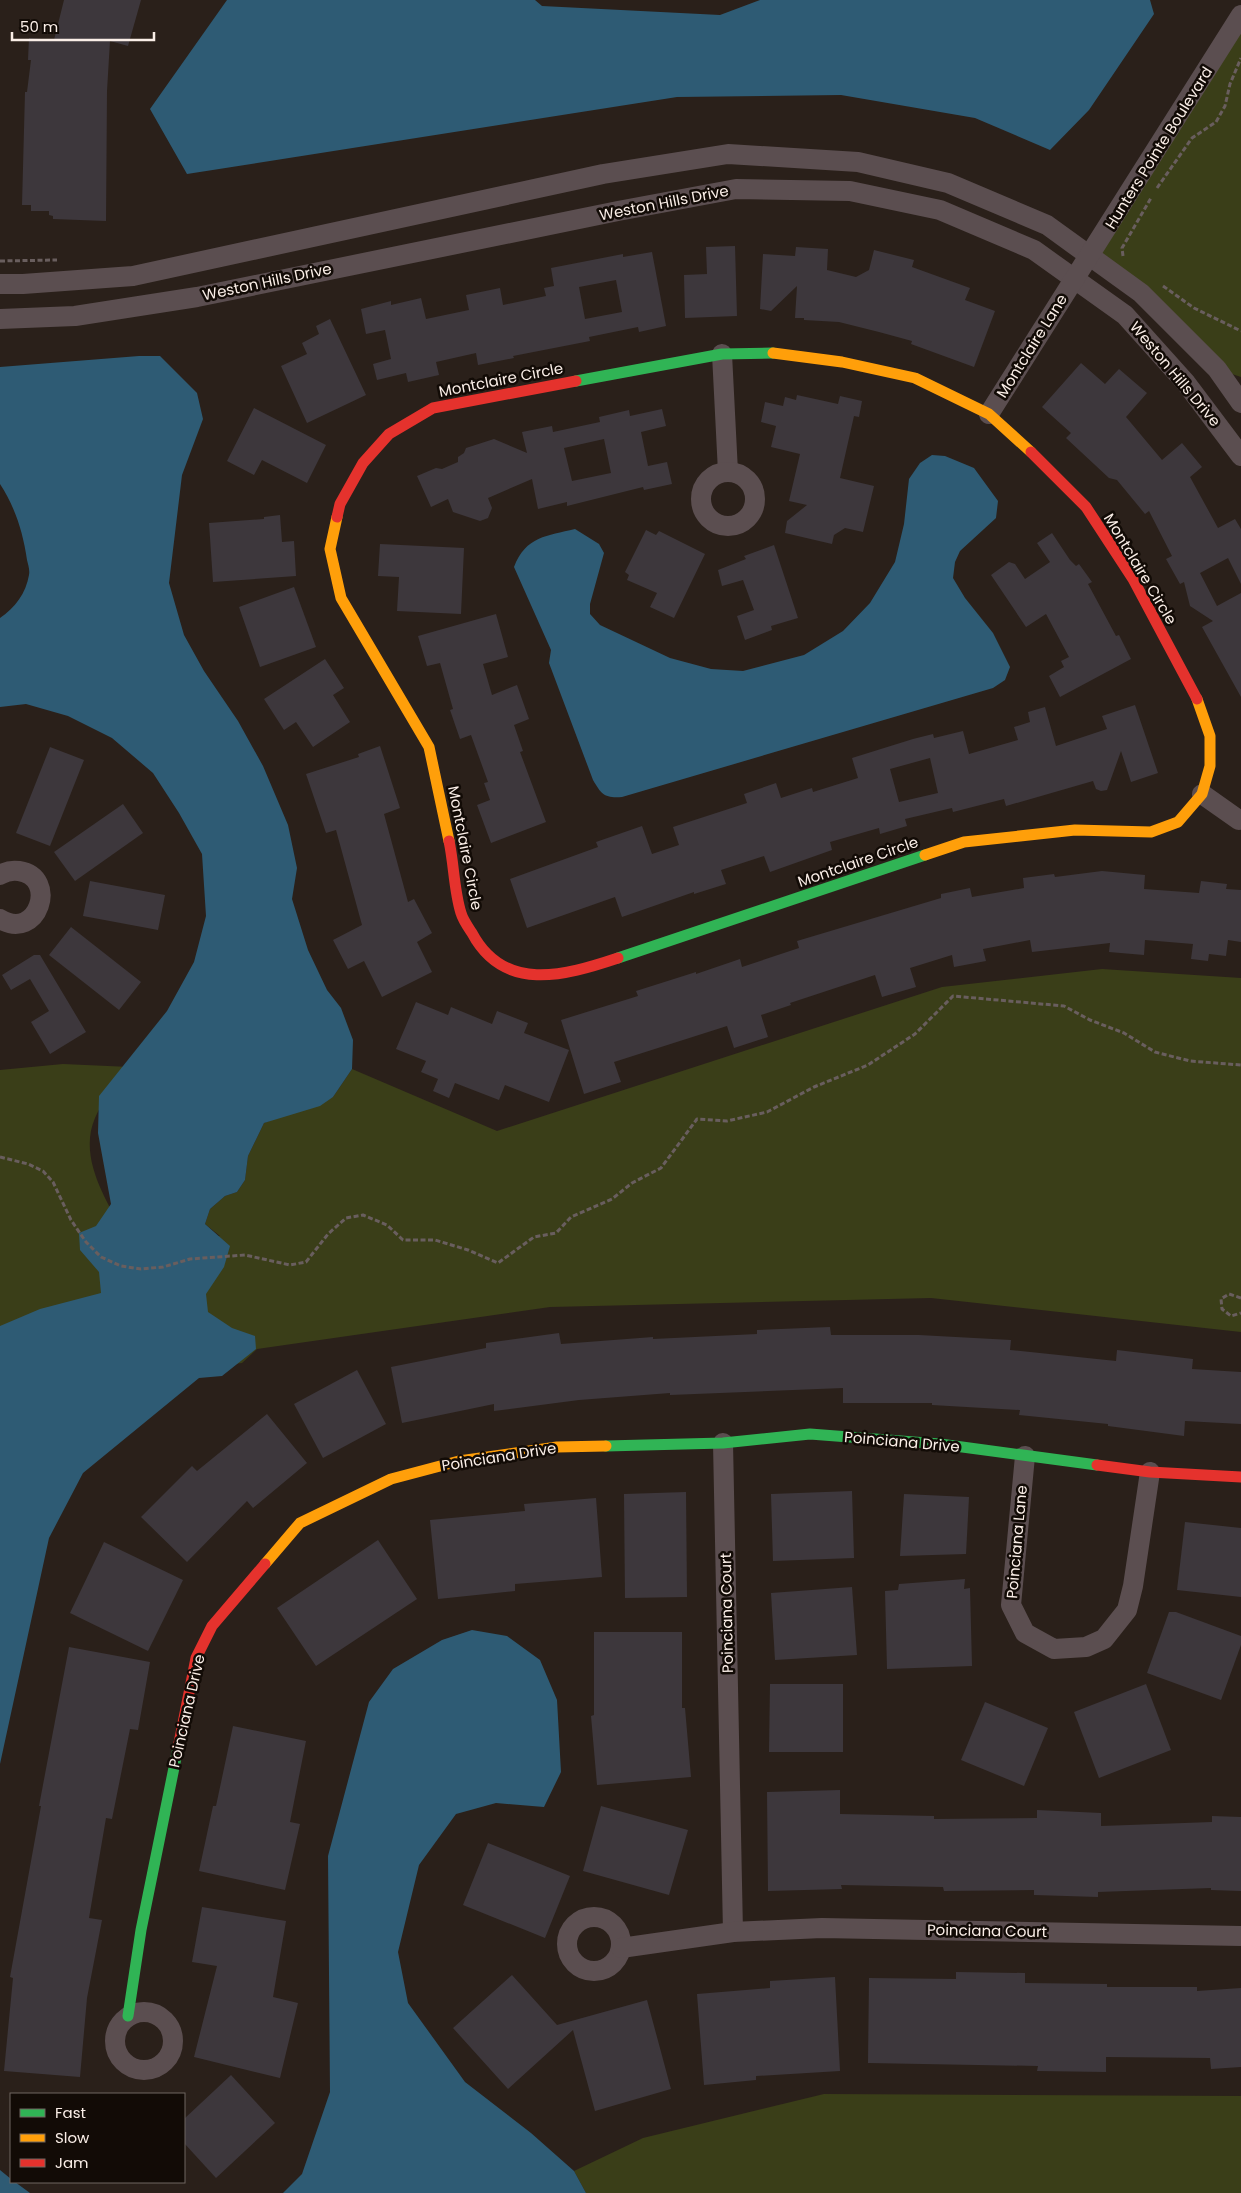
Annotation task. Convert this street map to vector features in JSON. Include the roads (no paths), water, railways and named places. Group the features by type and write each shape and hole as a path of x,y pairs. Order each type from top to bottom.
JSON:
{"street":[{"name":"Hunters Pointe Boulevard","path":"1074,278 1090,256 1241,15"},
{"name":"Weston Hills Drive","path":"0,284 134,276 602,174 728,154 858,162 948,183 1047,225 1141,293 1217,369 1241,403"},
{"name":"Weston Hills Drive","path":"0,319 75,316 197,297 609,213 736,190 850,191 940,210 1034,250 1125,315 1186,383 1241,456"},
{"name":"Montclaire Lane","path":"989,414 1074,278"},
{"name":"Montclaire Circle","path":"773,353 860,366 914,378 989,414 1031,452 1086,507 1133,579 1200,704 1210,736 1210,766 1202,794 1178,822 1151,832 1075,830 964,842 585,969 533,976 500,967 479,947 460,913 451,849 430,747 342,598 330,550 340,504 363,464 389,434 433,408 722,354 773,353"},
{"path":"722,354 728,472"},
{"path":"1202,794 1239,820"},
{"path":"0,875 13,870 24,872 33,877 39,886 42,896 40,906 26,922 16,924 0,919"},
{"name":"Poinciana Drive","path":"128,2016 141,1930 196,1658 212,1626 300,1524 391,1479 459,1461 557,1447 723,1443 810,1434 940,1444 1150,1472 1241,1478"},
{"name":"Poinciana Court","path":"723,1443 733,1932"},
{"name":"Poinciana Lane","path":"1024,1456 1011,1605 1025,1633 1054,1649 1086,1647 1104,1639 1127,1610 1133,1586 1150,1472"},
{"name":"Poinciana Court","path":"622,1948 733,1932 822,1928 1241,1936"}],"water":[{"path":"227,0 535,0 542,6 720,15 760,0 1150,0 1154,14 1089,110 1050,150 975,118 841,95 677,97 187,174 150,109"},
{"path":"160,356 197,393 203,419 182,475 169,583 184,635 204,671 238,721 263,766 288,825 297,868 292,899 308,950 327,990 341,1008 353,1040 352,1069 333,1097 320,1106 264,1123 248,1156 245,1180 237,1192 225,1196 210,1209 205,1224 230,1246 224,1267 206,1294 208,1312 232,1328 255,1336 256,1349 222,1376 199,1378 83,1473 49,1538 0,1764 0,1326 40,1309 101,1293 99,1272 80,1250 79,1233 96,1226 111,1204 98,1133 99,1096 167,1011 194,962 206,916 202,854 179,813 153,773 112,738 68,716 26,704 0,707 0,618 19,600 28,582 29,571 18,520 0,484 0,367"},
{"path":"932,455 945,456 974,468 998,501 996,518 960,551 955,562 953,578 965,598 993,633 1010,667 1005,680 993,688 622,797 611,797 601,792 593,780 549,663 551,650 514,567 525,549 539,539 575,529 599,544 604,553 590,604 590,614 600,625 670,658 711,669 743,671 804,655 843,631 870,603 895,562 904,524 909,479 920,463"},
{"path":"472,1630 507,1636 540,1660 557,1700 561,1772 544,1807 496,1803 456,1814 419,1865 398,1952 408,2003 465,2082 531,2133 574,2171 586,2193 283,2193 302,2174 330,2092 328,1856 369,1702 393,1669 442,1640"},
{"path":"0,2170 10,2178 10,2183 16,2183 30,2193 0,2193"}]}
